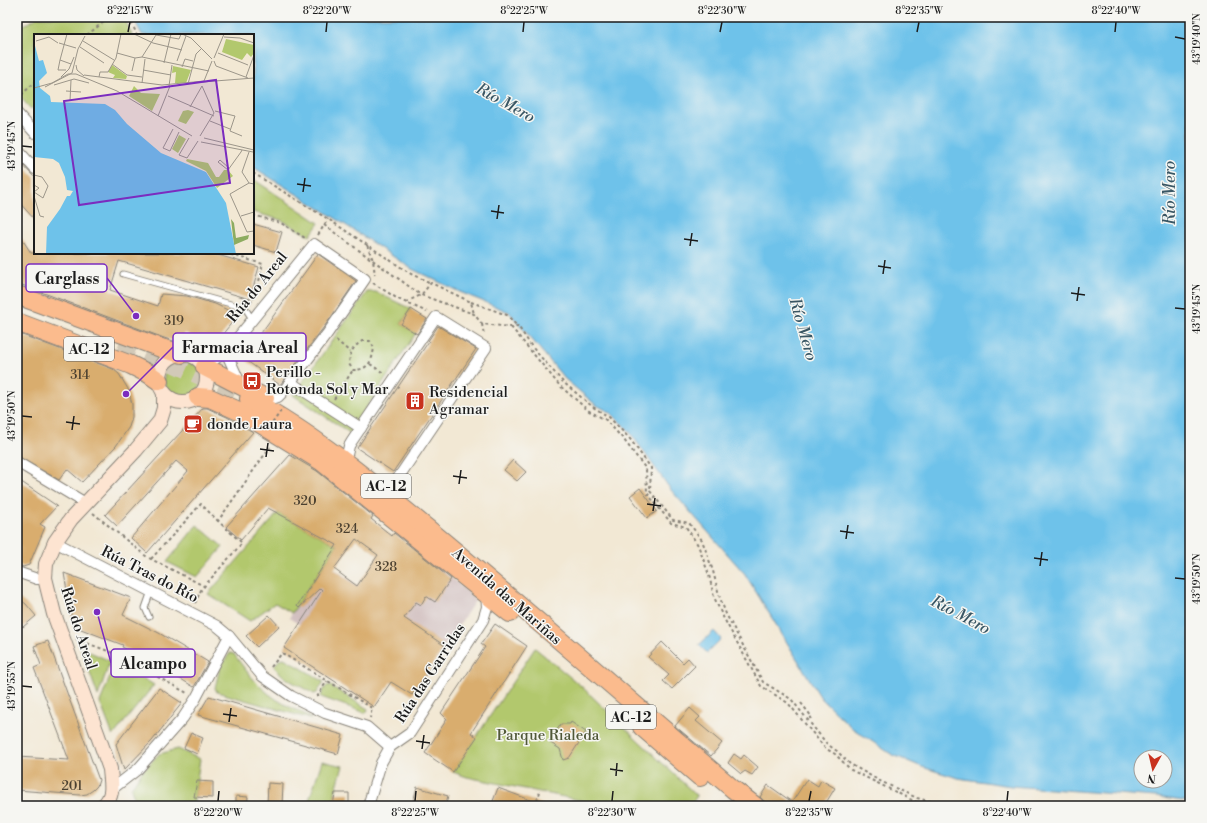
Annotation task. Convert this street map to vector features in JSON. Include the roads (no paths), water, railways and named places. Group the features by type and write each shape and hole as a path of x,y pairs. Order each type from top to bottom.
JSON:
{"highway":[{"name":"AC-12","path":"17,295 161,348 182,354"},
{"name":"AC-12","path":"17,304 112,345 17,315"},
{"name":"AC-12","path":"17,322 131,365 144,371 161,387"},
{"name":"AC-12","path":"204,367 245,397 276,404 302,421 347,455 385,486 400,496 500,584 547,630"},
{"name":"Avenida das Mariñas","path":"245,397 345,472 415,528 667,749 736,806"},
{"name":"Avenida das Mariñas","path":"245,397 276,414 316,440 373,484 755,806"},
{"name":"AC-12","path":"192,400 210,398 230,406 274,431 329,467 486,594 528,626"}],"street":[{"path":"17,114 34,132"},
{"path":"17,149 34,168"},
{"name":"Rúa do Areal","path":"204,367 226,352 314,244 365,279 327,334 291,381"},
{"path":"347,455 349,446 436,317 486,348 398,478 393,483 385,486"},
{"path":"226,352 245,397"},
{"path":"182,354 195,357 204,367 207,373 207,382 204,390 192,400 174,401 161,387 159,371 164,362 172,356 182,354"},
{"path":"276,404 278,397 291,381 296,386 361,428"},
{"name":"Rúa do Areal","path":"160,421 164,408 161,387"},
{"name":"Rúa do Areal","path":"103,806 109,800 111,790 110,769 54,614 45,578 46,564 55,542 72,520 136,450 160,421 172,410 192,400"},
{"path":"17,462 87,504"},
{"name":"Rúa Tras do Río","path":"55,542 217,626 229,636 262,676 291,696 325,713 367,727 390,747"},
{"path":"17,572 37,579 45,578"},
{"name":"Rúa das Garridas","path":"368,806 381,763 390,747 410,733 483,620 487,607 486,594"},
{"path":"111,790 138,770 183,718 196,698 229,636"}],"lane":[{"path":"123,274 245,308 252,319"},
{"path":"149,617 145,608 151,591"}],"water":[{"name":"Río Mero","path":"133,17 1190,17 1190,802 1156,797 1011,786 958,778 922,767 891,754 852,728 821,698 745,574 671,490 629,431 610,412 596,405 565,379 509,312 460,292 412,269 335,218 254,168 254,34 142,34"},
{"path":"714,631 721,639 707,653 699,645"}],"tunnel":[{"path":"120,342 177,365 239,394"}],"place":[{"name":"Carglass","path":"136,316"},
{"name":"Perillo - Rotonda Sol y Mar","path":"252,381"},
{"name":"Farmacia Areal","path":"126,394"},
{"name":"Residencial Agramar","path":"415,401"},
{"name":"donde Laura","path":"193,424"},
{"name":"Alcampo","path":"97,612"}],"park label":[{"name":"Parque Rialeda","path":"548,735"}]}
